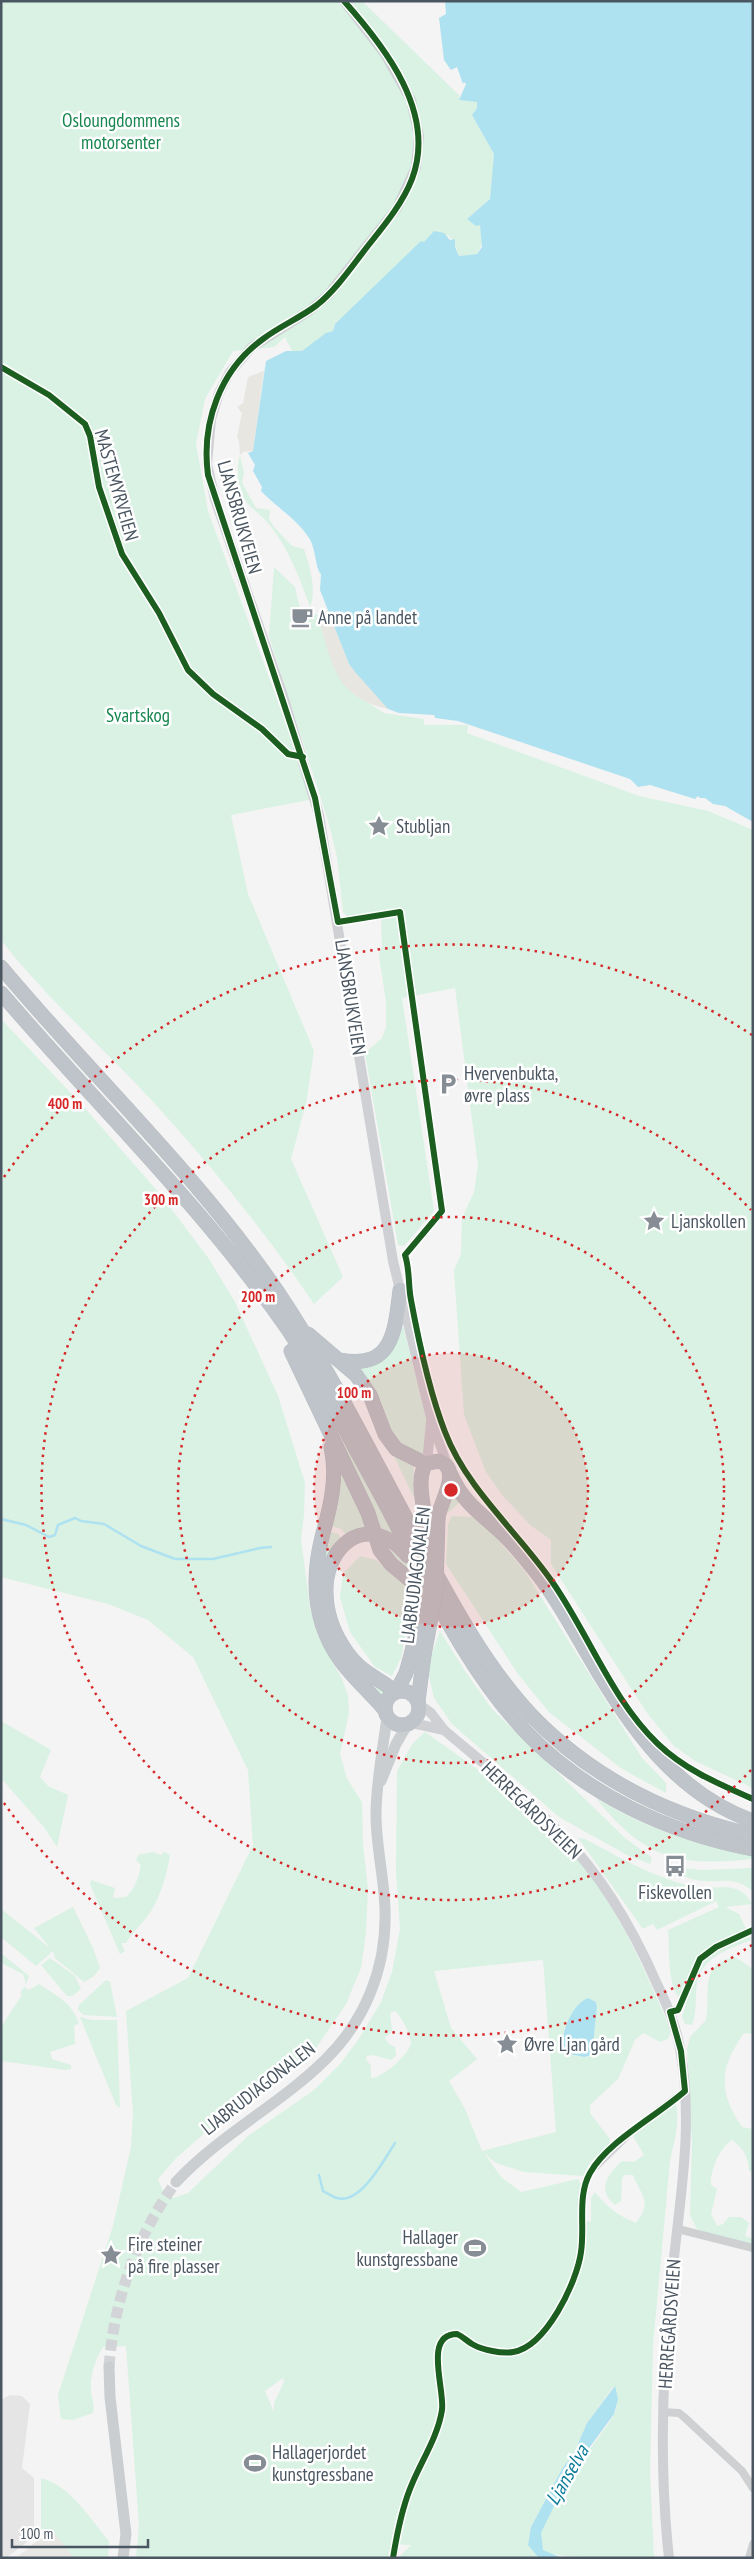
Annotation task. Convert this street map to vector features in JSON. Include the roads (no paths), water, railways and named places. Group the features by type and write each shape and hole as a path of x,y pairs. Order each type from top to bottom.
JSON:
{"highway":[{"path":"1,967 210,1203 258,1265 302,1330 341,1397 459,1615 485,1657 522,1704 570,1750 625,1788 673,1811 753,1834"},
{"path":"1,993 182,1193 228,1249 290,1333 314,1373 403,1537 433,1599 494,1692 524,1731 559,1761 600,1791 644,1815 698,1836 753,1849"},
{"path":"340,1360 365,1361 373,1359 386,1348 396,1322 400,1290"},
{"path":"260,1293 306,1381 328,1432 368,1513 385,1558 433,1599"},
{"path":"302,1330 356,1375 367,1390 385,1434 396,1448 425,1469"},
{"path":"328,1432 332,1452 334,1482 316,1566 317,1608 325,1632 335,1652 396,1724 409,1724 419,1712 418,1702 406,1692 396,1692 370,1676 355,1663 336,1635 327,1604 327,1577 336,1552 347,1541 358,1535 375,1534 395,1543 413,1561"},
{"path":"425,1469 436,1460 449,1475 462,1497 504,1535 542,1580 624,1713 652,1750 670,1769 698,1791 753,1821"},
{"path":"425,1469 426,1485 433,1489 441,1488 449,1475"},
{"name":"LJABRUDIAGONALEN","path":"418,1702 418,1655 427,1544 424,1512 425,1469"},
{"name":"LJABRUDIAGONALEN","path":"396,1692 418,1655 437,1580 438,1518 449,1475"},
{"path":"386,1713 387,1699 396,1692"}],"main road":[{"name":"LJANSBRUKVEIEN","path":"344,1 385,54 411,100 419,136 418,156 412,178 392,214 328,295 309,311 252,347 230,372 219,393 211,419 207,464 215,499 283,696 319,814 400,1290 431,1418 449,1475"},
{"name":"LJANSBRUKVEIEN","path":"425,1469 431,1418"},
{"name":"HERREGÅRDSVEIEN","path":"418,1702 431,1713 444,1730 556,1828 581,1856 608,1892 645,1955 670,2012 681,2051 685,2091 686,2149 668,2323 663,2412 664,2473 669,2558"},
{"name":"LJABRUDIAGONALEN","path":"176,2182 214,2146 311,2073 337,2046 363,2010 380,1962 385,1927 383,1880 377,1829 378,1785 386,1713"},
{"name":"LJABRUDIAGONALEN","path":"378,1785 389,1765 396,1744 409,1724"},
{"name":"HERREGÅRDSVEIEN","path":"409,1724 444,1730"},
{"path":"109,2368 126,2534 123,2558"}],"street":[{"path":"590,2172 632,2131 685,2091"},
{"path":"678,2229 753,2248"},
{"path":"663,2412 679,2413 684,2417 742,2472 753,2488"},
{"path":"749,2558 753,2544"}],"water":[{"path":"445,1 753,1 753,822 725,806 713,804 705,798 698,796 695,799 650,785 638,787 630,779 458,721 435,718 434,715 399,713 388,709 349,664 320,590 321,574 309,538 298,525 261,491 262,487 253,471 255,465 248,453 253,451 266,361 286,351 302,351 326,333 333,331 335,324 421,241 424,242 434,231 444,233 450,240 455,239 455,247 459,256 477,254 482,247 480,225 476,226 467,219 490,199 494,154 472,115 477,108 477,102 459,100 466,84 464,82 463,84 457,67 451,70 444,60 439,18 446,14"},
{"path":"588,1998 596,2002 597,2007 592,2055 584,2057 565,2053 563,2039 568,2022 582,2001"},
{"name":"Ljanselva","path":"615,2386 618,2399 614,2414 568,2477 541,2533 543,2550 562,2558 539,2558 528,2545 531,2527 562,2469 575,2451 587,2423"}],"waterway":[{"path":"1,1519 26,1525 49,1537 55,1535 58,1525 75,1518 81,1521 104,1524 141,1546 175,1559 213,1559 271,1547"},
{"path":"319,2175 323,2191 337,2198 346,2198 363,2188 379,2169 395,2143"}],"tunnel":[{"path":"109,2367 116,2318 129,2270 149,2225 176,2182"}],"place":[{"name":"Anne på landet","path":"302,617"},
{"name":"Stubljan","path":"379,826"},
{"name":"Hvervenbukta, øvre plass","path":"448,1084"},
{"name":"Ljanskollen","path":"654,1221"},
{"name":"Fiskevollen","path":"675,1866"},
{"name":"Øvre Ljan gård","path":"507,2044"},
{"name":"Hallager kunstgressbane","path":"475,2248"},
{"name":"Fire steiner på fire plasser","path":"111,2255"},
{"name":"Hallagerjordet kunstgressbane","path":"255,2463"}],"park label":[{"name":"Osloungdommens motorsenter","path":"121,131"},
{"name":"Svartskog","path":"138,715"}]}
